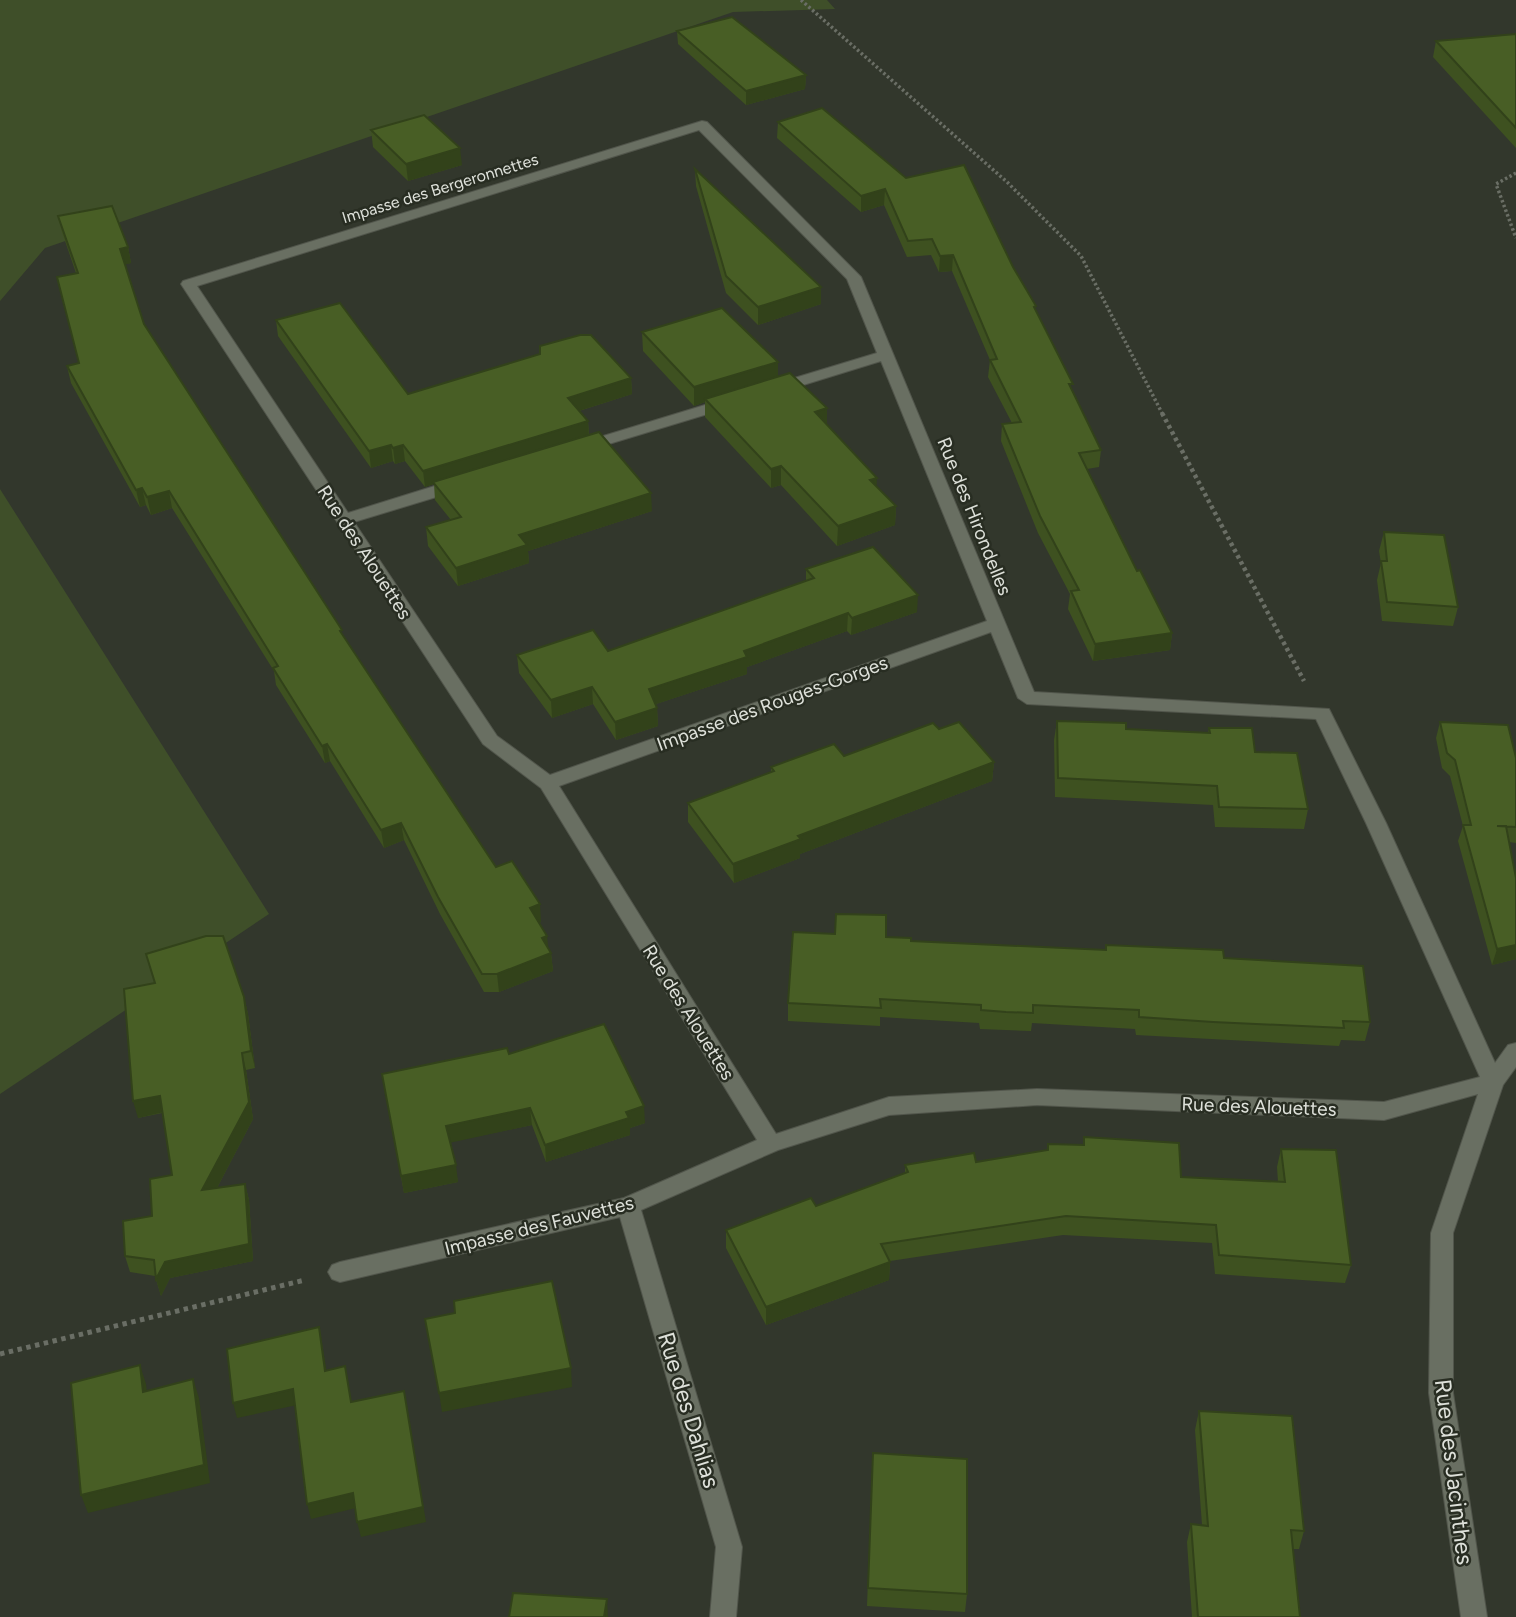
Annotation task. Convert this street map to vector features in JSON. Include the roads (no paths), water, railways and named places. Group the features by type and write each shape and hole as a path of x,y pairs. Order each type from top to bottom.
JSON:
{"street":[{"name":"Impasse des Bergeronnettes","path":"188,284 702,125"},
{"name":"Rue des Hirondelles","path":"702,125 854,277 1027,698 1322,713 1376,823 1493,1082"},
{"name":"Rue des Alouettes","path":"188,284 490,740 548,783 771,1144 889,1106 1037,1097 1384,1111 1493,1082"},
{"path":"569,451 886,355"},
{"path":"344,520 476,480"},
{"name":"Impasse des Rouges-Gorges","path":"548,783 996,624"},
{"name":"Rue des Jacinthes","path":"1474,1617 1441,1393 1442,1234 1493,1082 1516,1051"},
{"name":"Impasse des Fauvettes","path":"340,1272 628,1206 771,1144"},
{"name":"Rue des Dahlias","path":"628,1206 729,1547 723,1617"}]}
